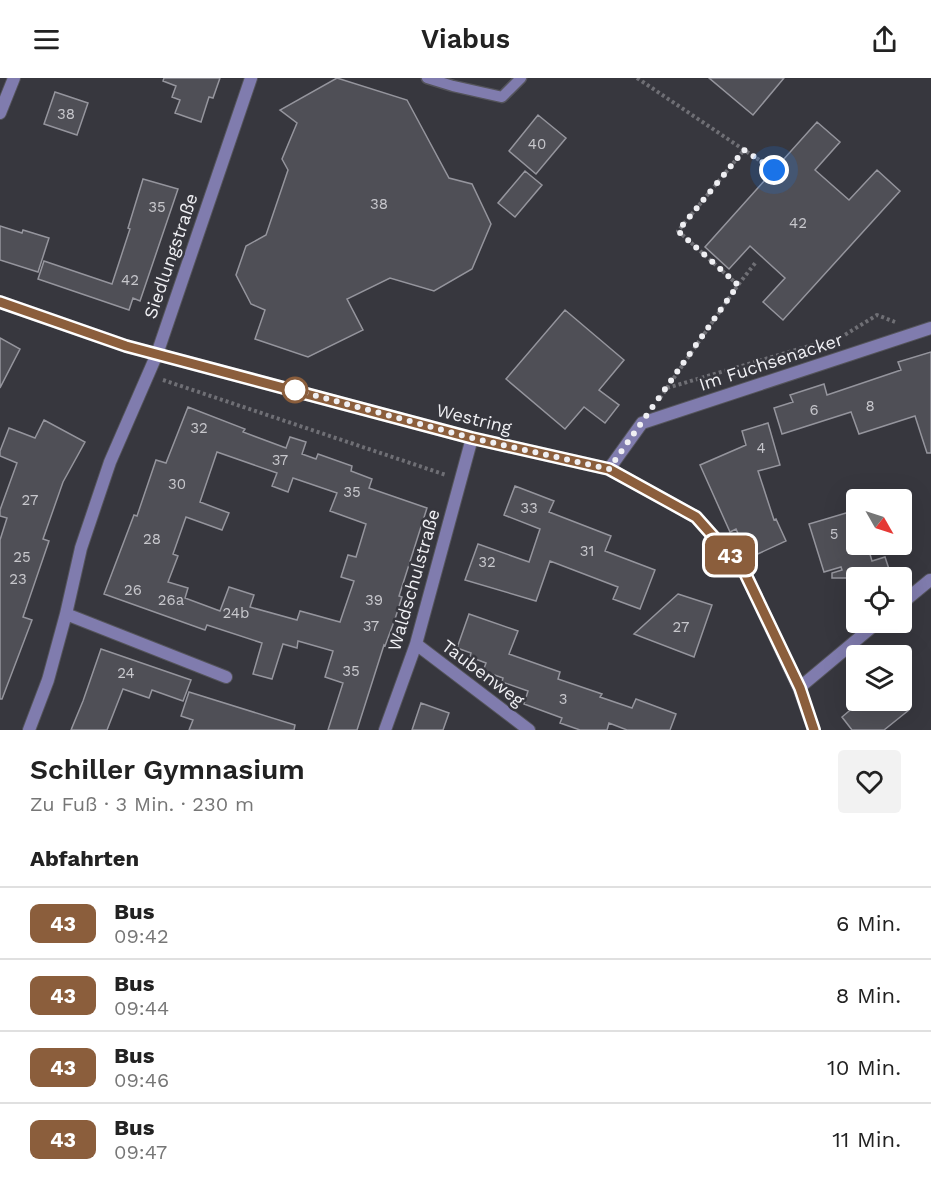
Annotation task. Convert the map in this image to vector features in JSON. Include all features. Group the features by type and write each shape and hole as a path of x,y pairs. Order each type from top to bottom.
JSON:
{"street":[{"path":"0,113 14,78"},
{"name":"Siedlungstraße","path":"28,730 48,680 81,548 110,462 157,354 252,78"},
{"name":"Westring","path":"0,302 126,346 472,438 609,469 696,517 744,571 800,688 814,730"},
{"name":"Im Fuchsenacker","path":"642,423 926,330"},
{"path":"609,469 642,423"},
{"name":"Waldschulstraße","path":"385,730 416,644 472,438"},
{"path":"912,595 930,580"},
{"path":"66,614 226,677"},
{"path":"800,688 865,633"},
{"name":"Taubenweg","path":"416,644 529,730"}],"lane":[{"path":"427,78 502,97 520,78"}],"path":[{"path":"638,78 774,170"},
{"path":"738,285 678,231 744,150"},
{"path":"642,423 756,262"},
{"path":"667,388 843,336 877,315 926,330"},
{"path":"148,375 461,480"}],"building":[{"path":"164,78 220,78 213,98 209,97 201,122 175,113 180,100 172,97 176,86 163,81"},
{"path":"337,78 407,100 449,178 472,184 491,224 472,269 434,291 390,278 347,299 363,330 308,357 255,339 265,310 251,304 236,275 246,246 266,235 288,170 282,159 297,123 280,110"},
{"path":"709,78 784,78 753,115"},
{"path":"55,92 88,103 77,135 44,124"},
{"path":"538,115 566,138 536,174 509,151"},
{"path":"817,122 840,142 815,170 849,200 877,170 900,191 783,320 763,302 785,278 750,246 729,269 705,247"},
{"path":"525,171 542,185 515,217 498,203"},
{"path":"143,179 178,189 140,301 133,298 129,310 38,279 44,261 112,284"},
{"path":"0,226 49,238 38,272 0,260"},
{"path":"565,310 624,360 599,390 619,405 605,423 584,407 565,429 506,379"},
{"path":"0,338 20,349 0,388"},
{"path":"931,352 931,453 927,453 915,416 859,434 851,412 782,434 774,408 793,402 790,395 824,384 827,395 901,370 898,362"},
{"path":"188,407 245,429 243,432 286,448 290,437 306,442 302,454 316,459 318,454 352,466 351,471 372,479 369,488 427,508 399,596 402,597 357,730 328,730 343,683 325,677 333,651 298,641 297,648 283,644 272,679 253,674 262,643 207,625 205,630 104,594 134,515 137,516 156,460 166,463","holes":["217,452 277,473 272,486 288,492 293,478 337,493 330,511 366,524 356,557 348,555 341,577 354,581 340,622 300,611 297,620 250,607 254,595 229,587 220,611 185,598 188,588 168,582 178,556 173,554 186,517 222,530 229,513 200,502"]},
{"path":"44,420 85,442 63,482 43,539 49,541 23,617 32,620 2,699 0,699 0,540 7,518 0,516 0,510 17,463 0,456 0,451 9,428 35,438"},
{"path":"768,423 780,465 758,471 774,520 776,519 786,541 749,558 736,529 730,532 700,465 746,445 742,431"},
{"path":"515,486 554,501 549,512 611,536 605,551 655,570 640,609 613,599 618,587 550,561 536,601 465,580 478,544 529,562 540,529 504,515"},
{"path":"846,513 846,555 870,555 872,561 885,557 888,567 846,567 846,578 832,578 832,573 842,570 841,567 824,572 809,524"},
{"path":"678,594 712,605 694,657 634,634"},
{"path":"469,614 518,631 509,654 560,672 558,679 602,694 600,697 632,708 636,699 676,714 670,730 627,730 609,723 607,730 580,730 560,723 562,718 524,704 528,691 502,682 503,678 483,671 486,663 470,657 471,653 457,648"},
{"path":"101,649 191,680 183,701 152,690 149,698 123,689 107,730 71,730"},
{"path":"189,692 295,725 294,730 189,730 193,720 181,716"},
{"path":"421,703 449,713 443,730 412,730"},
{"path":"849,711 908,711 884,730 852,730 842,717"}],"bus line":[{"name":"43","path":"0,302 126,346 472,438 609,469 696,517 744,571 800,688 814,730"}],"route":[{"path":"295,390 472,438 609,469 738,285 678,231 744,150 774,170"}]}
